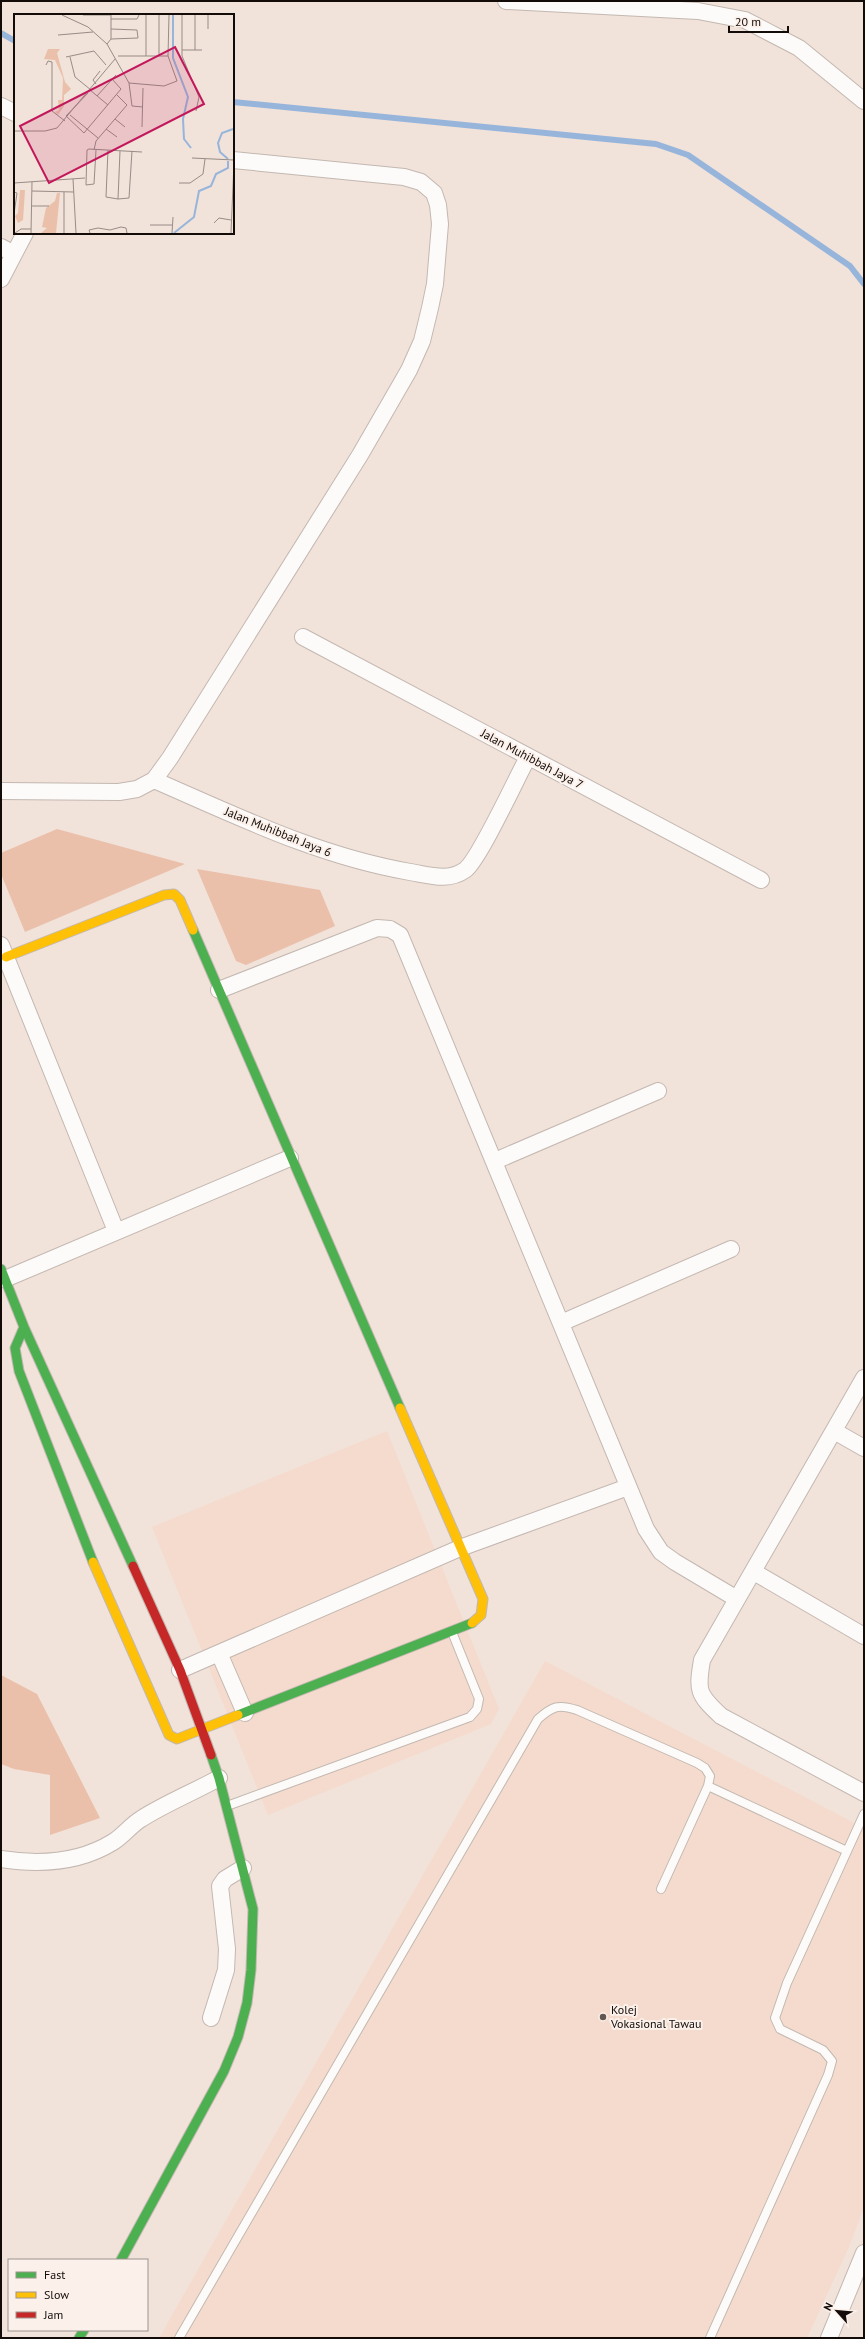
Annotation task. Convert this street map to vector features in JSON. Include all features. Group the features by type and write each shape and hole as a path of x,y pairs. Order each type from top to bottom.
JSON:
{"street":[{"path":"506,1 698,11 745,20 798,48 864,101"},
{"path":"1,106 14,112"},
{"path":"1,791 119,792 136,789 154,780 205,702 360,455 409,370 422,341 435,284 440,224 438,205 434,192 421,182 383,174 234,160"},
{"path":"1,279 7,250 24,234"},
{"name":"Jalan Muhibbah Jaya 7","path":"303,637 761,880"},
{"name":"Jalan Muhibbah Jaya 6","path":"154,780 276,834 330,854 373,866 439,877 454,877 467,869 478,852 528,757"},
{"path":"24,1326 18,1337 13,1353 19,1371 91,1556 169,1735 177,1739 475,1622 481,1615 483,1599 290,1158 180,900 174,894 164,895 3,951 116,1231"},
{"path":"219,990 377,928 390,928 400,936 495,1161 646,1529 661,1552 675,1562 737,1598"},
{"path":"495,1161 658,1092"},
{"path":"123,2259 224,2071 238,2037 247,2003 251,1970 253,1909 228,1806 203,1729 180,1670 24,1326 2,1274 116,1231 290,1158"},
{"path":"561,1323 731,1248"},
{"path":"864,1378 754,1572 737,1598 702,1660 698,1685 705,1702 721,1716 747,1732 864,1793"},
{"path":"834,1431 864,1448"},
{"path":"180,1670 460,1548 628,1487"},
{"path":"754,1572 864,1636"},
{"path":"220,1653 245,1713"},
{"path":"1,1859 24,1863 50,1863 78,1857 112,1842 140,1819 219,1778"},
{"path":"211,2018 226,1970 227,1949 220,1886 225,1879 243,1868"},
{"path":"829,2338 864,2253"}],"lane":[{"path":"228,1806 470,1717 477,1709 479,1699 452,1631"},
{"path":"179,2338 538,1719 551,1708 564,1706 577,1710 697,1763 705,1768 710,1776 708,1786 661,1889"},
{"path":"708,1786 847,1851"},
{"path":"710,2338 828,2075 832,2061 823,2050 780,2029 775,2018 787,1983 864,1814"}],"shaded area":[{"path":"57,829 185,864 25,932 1,874 1,853"},
{"path":"197,869 320,890 335,926 246,965 236,961"},
{"path":"387,1431 499,1709 491,1724 268,1815 152,1527"},
{"name":"Kolej Vokasional Tawau","path":"545,1661 864,1828 864,2207 849,2247 807,2338 159,2338"},
{"path":"1,1675 37,1694 100,1818 50,1835 50,1775 14,1769 1,1764"}],"waterway":[{"path":"1,33 14,40"},
{"path":"234,102 656,144 688,155 850,266 864,284"}],"traffic: fast":[{"path":"193,930 400,1408"},
{"path":"1,1269 24,1327 133,1566"},
{"path":"24,1327 15,1348 19,1371 93,1562"},
{"path":"238,1715 472,1623"},
{"path":"122,2259 224,2071 238,2037 247,2003 251,1970 253,1909 219,1778 211,1755"},
{"path":"79,2338 83,2331"}],"traffic: slow":[{"path":"6,957 164,895 174,894 180,900 193,930"},
{"path":"400,1408 483,1599 481,1615 472,1623"},
{"path":"93,1562 169,1735 177,1739 238,1715"}],"traffic: jam":[{"path":"133,1566 180,1670 211,1755"}],"place":[{"name":"Kolej Vokasional Tawau","path":"603,2017"}]}
